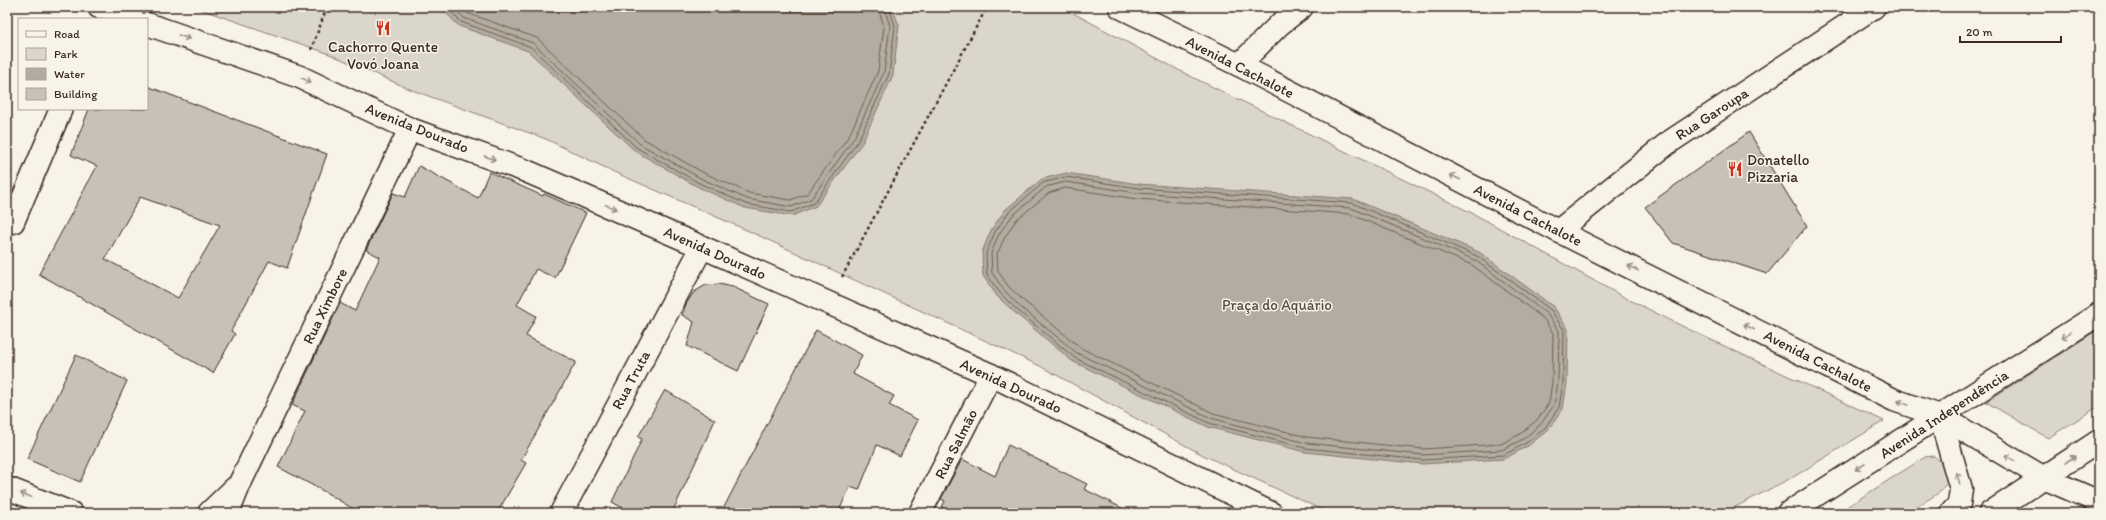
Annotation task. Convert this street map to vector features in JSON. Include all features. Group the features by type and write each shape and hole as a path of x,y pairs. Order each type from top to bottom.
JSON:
{"street":[{"name":"Avenida Cachalote","path":"1120,7 1239,65 1558,231 1894,400 1940,416 2044,478 2099,502"},
{"path":"1239,65 1280,24 1302,7"},
{"name":"Rua Garoupa","path":"1558,231 1668,143 1874,7"},
{"path":"101,12 128,18"},
{"name":"Avenida Dourado","path":"148,24 300,77 410,129 526,170 991,375 1271,513"},
{"path":"13,222 61,110"},
{"name":"Rua Ximbore","path":"228,513 240,483 410,129"},
{"name":"Rua Truta","path":"560,513 702,247"},
{"name":"Avenida Independência","path":"1788,513 2099,314"},
{"name":"Rua Salmão","path":"920,513 991,375"},
{"path":"1940,416 1961,489 1959,504 1951,513"},
{"path":"1990,513 2099,441"},
{"name":"Rua Ximbore","path":"209,513 240,483"},
{"path":"7,488 71,513"}],"path":[{"path":"300,77 327,7"},
{"path":"827,304 987,7"}],"green space":[{"name":"Praça do Aquário","path":"194,7 1062,7 1186,74 1474,214 1620,295 1686,328 1884,421 1795,476 1724,513 1329,513 1203,455 1040,366 751,232 614,172 546,139 412,90 327,53"},
{"path":"2099,329 2099,406 2048,438 1986,402"},
{"path":"1934,456 1944,467 1948,481 1940,492 1907,513 1837,513 1925,457"}],"water":[{"path":"440,7 892,7 899,25 893,75 862,143 816,206 792,216 745,208 698,187 635,151 528,51 459,26"},
{"path":"1066,173 1139,184 1353,199 1479,252 1554,307 1568,329 1567,383 1563,409 1548,430 1528,446 1504,459 1423,464 1305,452 1208,427 1072,361 997,296 983,276 982,252 991,230 1005,210 1042,179"}],"building":[{"path":"148,86 327,154 287,268 269,261 231,331 235,334 213,373 39,274 97,166 71,155 89,110 148,110","holes":["140,197 220,225 178,298 105,259"]},
{"name":"Donatello Pizzaria","path":"1749,132 1807,226 1767,274 1673,243 1645,207"},
{"path":"419,166 478,198 489,172 586,213 555,278 536,269 517,305 536,316 526,336 576,362 521,460 526,463 497,513 360,513 327,493 278,467 305,411 292,405 340,303 355,311 380,257 366,250 393,193 405,197"},
{"path":"719,284 733,287 769,304 738,371 687,346 694,322 682,315 686,304 694,292 706,285"},
{"path":"816,330 862,355 853,374 894,396 889,405 918,420 900,456 877,445 859,490 850,487 838,513 721,513"},
{"path":"76,355 127,381 80,482 27,459"},
{"path":"665,390 715,420 672,513 632,513 612,502 642,439 638,437"},
{"path":"1008,445 1087,484 1084,489 1132,513 939,513 945,501 941,499 962,459 995,476"}],"place":[{"name":"Cachorro Quente Vovó Joana","path":"383,28"},
{"name":"Donatello Pizzaria","path":"1735,169"}]}
